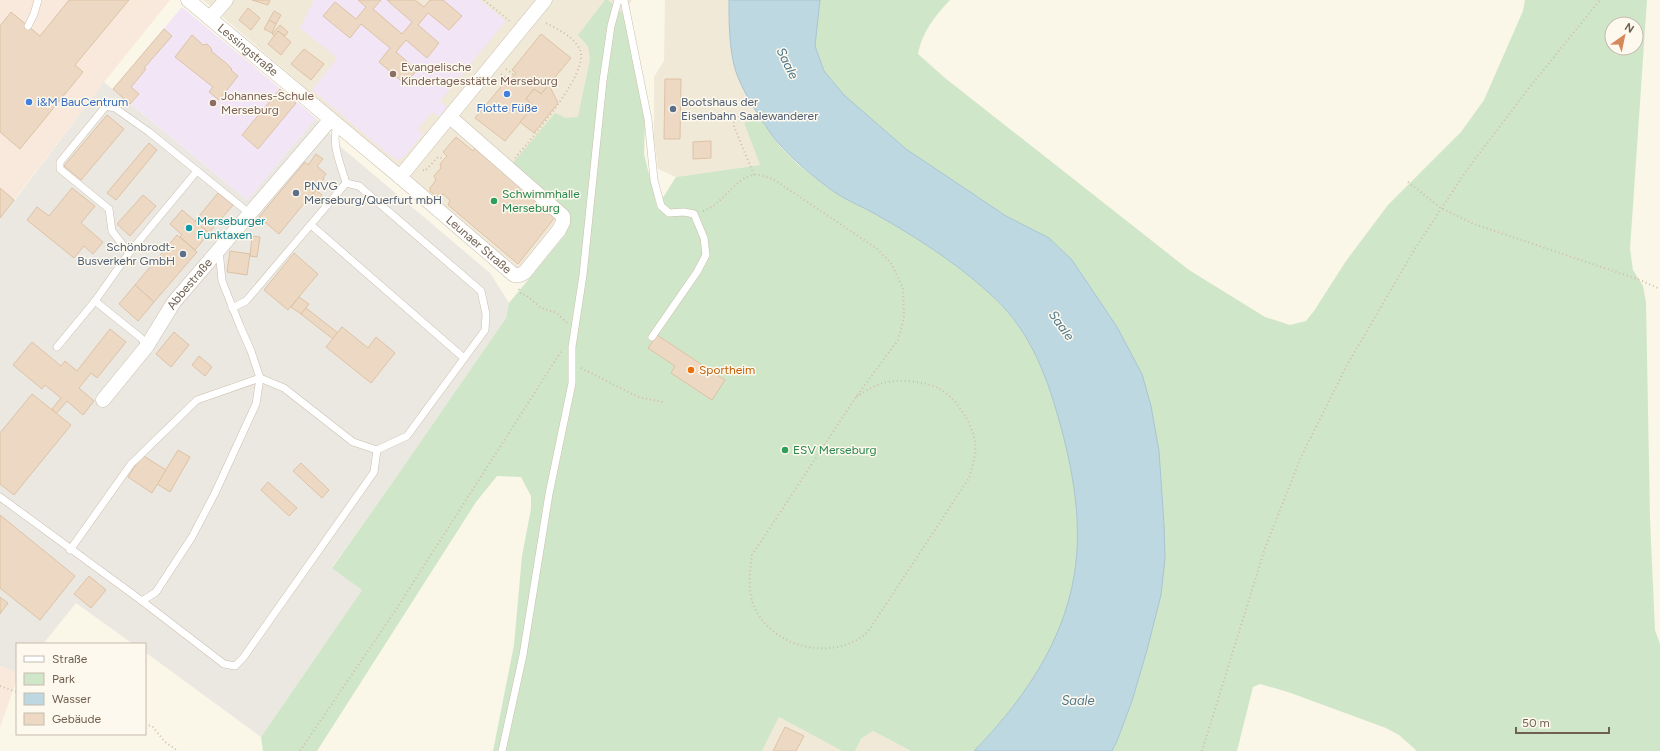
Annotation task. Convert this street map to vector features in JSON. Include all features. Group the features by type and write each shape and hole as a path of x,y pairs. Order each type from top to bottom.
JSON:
{"street":[{"name":"Lessingstraße","path":"188,0 400,178"},
{"path":"210,18 226,0"},
{"path":"400,178 545,0"},
{"name":"Leunaer Straße","path":"400,178 514,275 520,275 525,272 558,230 563,222 563,216 450,117"},
{"name":"Abbestraße","path":"103,400 147,346 174,302 250,213 333,123"}],"lane":[{"path":"28,26 34,14 38,0"},
{"path":"502,751 523,655 549,494 572,383 572,347 583,275 604,74 610,26 618,0"},
{"path":"624,0 648,119 654,180 661,206 669,213 684,212 694,214 704,238 706,255 697,272 652,337"},
{"path":"129,253 112,231 109,209 60,169 60,162 106,106 115,108 144,128 250,213"},
{"path":"333,123 336,149 346,182"},
{"path":"57,347 95,301 129,253 197,171"},
{"path":"232,308 246,301 346,182"},
{"path":"70,550 131,464 197,400 260,378 284,388 353,442 377,450 407,436 485,330 486,314 481,291 359,186 346,182"},
{"path":"311,225 464,358"},
{"path":"142,602 156,592 192,536 215,493 256,404 260,378 251,351 222,281 219,250"},
{"path":"95,301 141,338 147,346"},
{"path":"0,497 224,664 235,666 243,658 374,472 377,450"}],"path":[{"path":"484,0 515,25"},
{"path":"1202,751 1265,548 1301,457 1347,365 1416,247 1466,171 1529,88 1600,0"},
{"path":"508,167 562,100 581,62 580,50 575,42 561,31 539,20 533,15"},
{"path":"497,71 509,81"},
{"path":"751,114 736,118 733,124 754,175"},
{"path":"424,166 423,169 425,171 438,157 444,159 437,153"},
{"path":"694,214 710,209 722,199 733,186 754,175 773,179 876,248 891,263 903,288 904,318 898,340 856,397 752,555 749,580 752,601 763,620 778,635 799,646 819,650 843,646 861,638 871,627 969,478 974,460 975,443 971,427 952,398 939,389 918,382 901,381 883,383 856,397"},
{"path":"1408,182 1441,208 1474,224 1640,280 1660,289"},
{"path":"300,751 395,611 480,476 575,332 556,313 541,308 526,295 521,294 517,275"},
{"path":"573,364 638,397 663,402"},
{"path":"0,686 16,692"},
{"path":"146,724 153,727 165,742 178,751"}],"shaded area":[{"path":"0,0 170,0 104,82 14,200 0,188"},
{"path":"203,0 632,0 598,55 579,215 528,279"},
{"name":"Evangelische Kindertagesstätte Merseburg","path":"314,0 415,0 424,7 430,0 480,0 506,21 440,101 447,107 439,117 432,112 418,129 423,134 403,158 397,160 312,90 337,58 300,28"},
{"path":"665,0 729,0 730,43 751,105 760,117 744,123 760,165 676,177 658,169 654,138 654,77 664,61"},
{"name":"Johannes-Schule Merseburg","path":"182,7 316,118 247,200 113,89"},
{"path":"104,82 247,200 316,118 342,148 490,273 509,303 506,318 332,567 362,590 261,737 146,653 146,643 132,643 76,603 44,643 16,643 16,672 0,666 0,188 15,200"},
{"path":"0,666 16,672 16,682 0,727"},
{"path":"779,717 842,751 762,751"},
{"path":"873,731 911,751 855,751 861,739"}],"green space":[{"path":"605,0 608,0 623,13 645,119 644,154 657,207 676,177 760,165 744,123 760,117 778,144 791,158 813,177 846,199 876,214 920,240 976,281 1014,320 1041,367 1054,402 1069,458 1072,477 1077,517 1077,556 1074,576 1069,601 1061,625 1038,671 1008,713 974,751 911,751 873,731 861,739 855,751 842,751 779,717 762,751 493,751 514,645 522,556 531,509 531,496 521,477 497,476 476,502 317,751 263,751 261,737 362,590 332,568 506,318 509,303 565,235 566,215 512,164 555,113 566,118 578,117 590,59 588,46 578,35"},
{"path":"820,0 950,0 939,12 926,31 918,54 945,78 1189,270 1265,317 1290,325 1306,321 1346,261 1388,205 1461,132 1484,100 1523,11 1525,0 1647,0 1644,44 1644,16 1604,16 1604,56 1643,56 1630,249 1633,270 1643,286 1646,302 1650,519 1655,630 1660,644 1660,751 1417,751 1399,735 1386,728 1288,692 1260,684 1253,687 1237,751 1112,751 1132,701 1147,650 1164,524 1161,492 1142,374 1117,327 1072,260 1049,238 1006,216 906,149 844,95 824,71 815,46"}],"water":[{"name":"Saale","path":"729,0 820,0 815,46 824,71 844,95 906,149 1006,216 1049,238 1072,260 1117,327 1142,374 1151,406 1159,451 1165,559 1161,595 1147,650 1132,701 1112,751 974,751 1008,713 1038,671 1050,649 1060,625 1074,576 1077,557 1077,517 1075,497 1069,458 1054,402 1033,350 1014,320 1002,305 962,270 921,241 829,188 799,164 774,139 749,100 736,72 730,41"}],"building":[{"name":"i&M BauCentrum","path":"69,0 129,0 75,65 83,72 20,149 0,132 0,26 11,12 40,36"},
{"path":"252,0 270,0 268,5"},
{"path":"358,0 381,0 373,9 402,34 412,22 387,0 415,0 424,7 430,0 443,0 462,16 449,30 428,13 418,25 439,43 427,58 406,40 396,52 417,70 405,84 379,62 390,48 361,24 350,38 323,16 335,2 356,19 366,7"},
{"path":"248,8 260,18 251,30 239,20"},
{"path":"274,11 281,15 276,24 269,20"},
{"path":"269,20 276,24 272,33 264,29"},
{"path":"280,25 288,32 285,36 278,31 275,36 272,34"},
{"path":"164,29 172,36 144,68 146,69 131,87 139,94 130,104 113,89"},
{"path":"278,31 291,42 281,55 268,44"},
{"path":"541,34 571,58 541,94 534,89 526,99 534,106 505,141 475,118 505,82 507,83 516,73 512,70"},
{"path":"192,35 203,45 207,44 211,48 212,52 226,63 238,76 219,100 209,92 213,87 175,57"},
{"path":"304,49 324,64 311,80 291,64"},
{"name":"Bootshaus der Eisenbahn Saalewanderer","path":"665,79 681,79 680,139 664,139"},
{"path":"549,85 558,103 534,133 520,122 534,106 526,99 534,89 541,94"},
{"path":"280,89 296,103 258,149 242,135"},
{"path":"107,115 124,129 81,180 64,166"},
{"name":"Schwimmhalle Merseburg","path":"456,137 473,151 475,148 556,216 518,264 448,205 450,200 443,194 440,197 436,196 430,191 430,188 436,180 434,176 441,168 440,164 447,156 443,152"},
{"path":"711,141 711,158 693,159 693,142"},
{"path":"149,143 157,150 116,200 107,193"},
{"name":"PNVG Merseburg/Querfurt mbH","path":"316,154 323,159 317,166 326,174 323,178 324,179 279,234 259,217 305,162 308,165"},
{"path":"0,188 14,200 0,218"},
{"path":"72,188 95,206 81,223 103,242 93,254 84,246 74,258 27,220 37,207 49,216"},
{"path":"316,190 322,195 317,202 310,197"},
{"path":"218,193 233,205 209,233 195,221"},
{"path":"143,195 156,206 130,236 117,224"},
{"name":"Merseburger Funktaxen","path":"182,210 209,233 195,250 180,237 182,235 170,224"},
{"path":"177,235 197,252 154,302 135,285"},
{"path":"252,236 260,237 257,257 250,256"},
{"path":"230,251 250,254 247,275 227,272"},
{"path":"294,253 318,274 288,310 264,290"},
{"path":"135,285 154,302 138,321 119,304"},
{"path":"299,297 309,304 301,314 291,307"},
{"path":"306,308 338,333 333,339 301,314"},
{"path":"342,327 368,348 376,337 395,353 371,383 326,347"},
{"path":"110,329 126,342 97,378 91,373 79,388 94,401 83,415 67,401 56,414 52,409 61,398 45,385 42,389 13,365 32,342 61,366 65,361 77,371"},
{"path":"174,332 189,345 171,367 156,354"},
{"name":"Sportheim","path":"657,335 725,380 712,400 671,373 675,366 648,348"},
{"path":"199,356 212,367 205,376 192,365"},
{"path":"32,394 71,425 14,495 0,484 0,433"},
{"path":"178,450 190,457 170,492 157,484"},
{"path":"142,455 166,470 152,493 128,477"},
{"path":"301,463 329,490 322,498 293,471"},
{"path":"268,482 297,508 289,516 261,490"},
{"path":"0,515 75,576 40,620 0,588"},
{"path":"89,576 106,590 91,608 74,594"},
{"path":"0,597 8,603 0,614"},
{"path":"785,727 804,736 796,751 773,751"}],"place":[{"name":"Evangelische Kindertagesstätte Merseburg","path":"393,74"},
{"name":"Flotte Füße","path":"507,94"},
{"name":"i&M BauCentrum","path":"29,102"},
{"name":"Johannes-Schule Merseburg","path":"213,103"},
{"name":"Bootshaus der Eisenbahn Saalewanderer","path":"673,109"},
{"name":"PNVG Merseburg/Querfurt mbH","path":"296,193"},
{"name":"Schwimmhalle Merseburg","path":"494,201"},
{"name":"Merseburger Funktaxen","path":"189,228"},
{"name":"Schönbrodt- Busverkehr GmbH","path":"183,254"},
{"name":"Sportheim","path":"691,370"},
{"name":"ESV Merseburg","path":"785,450"}]}
